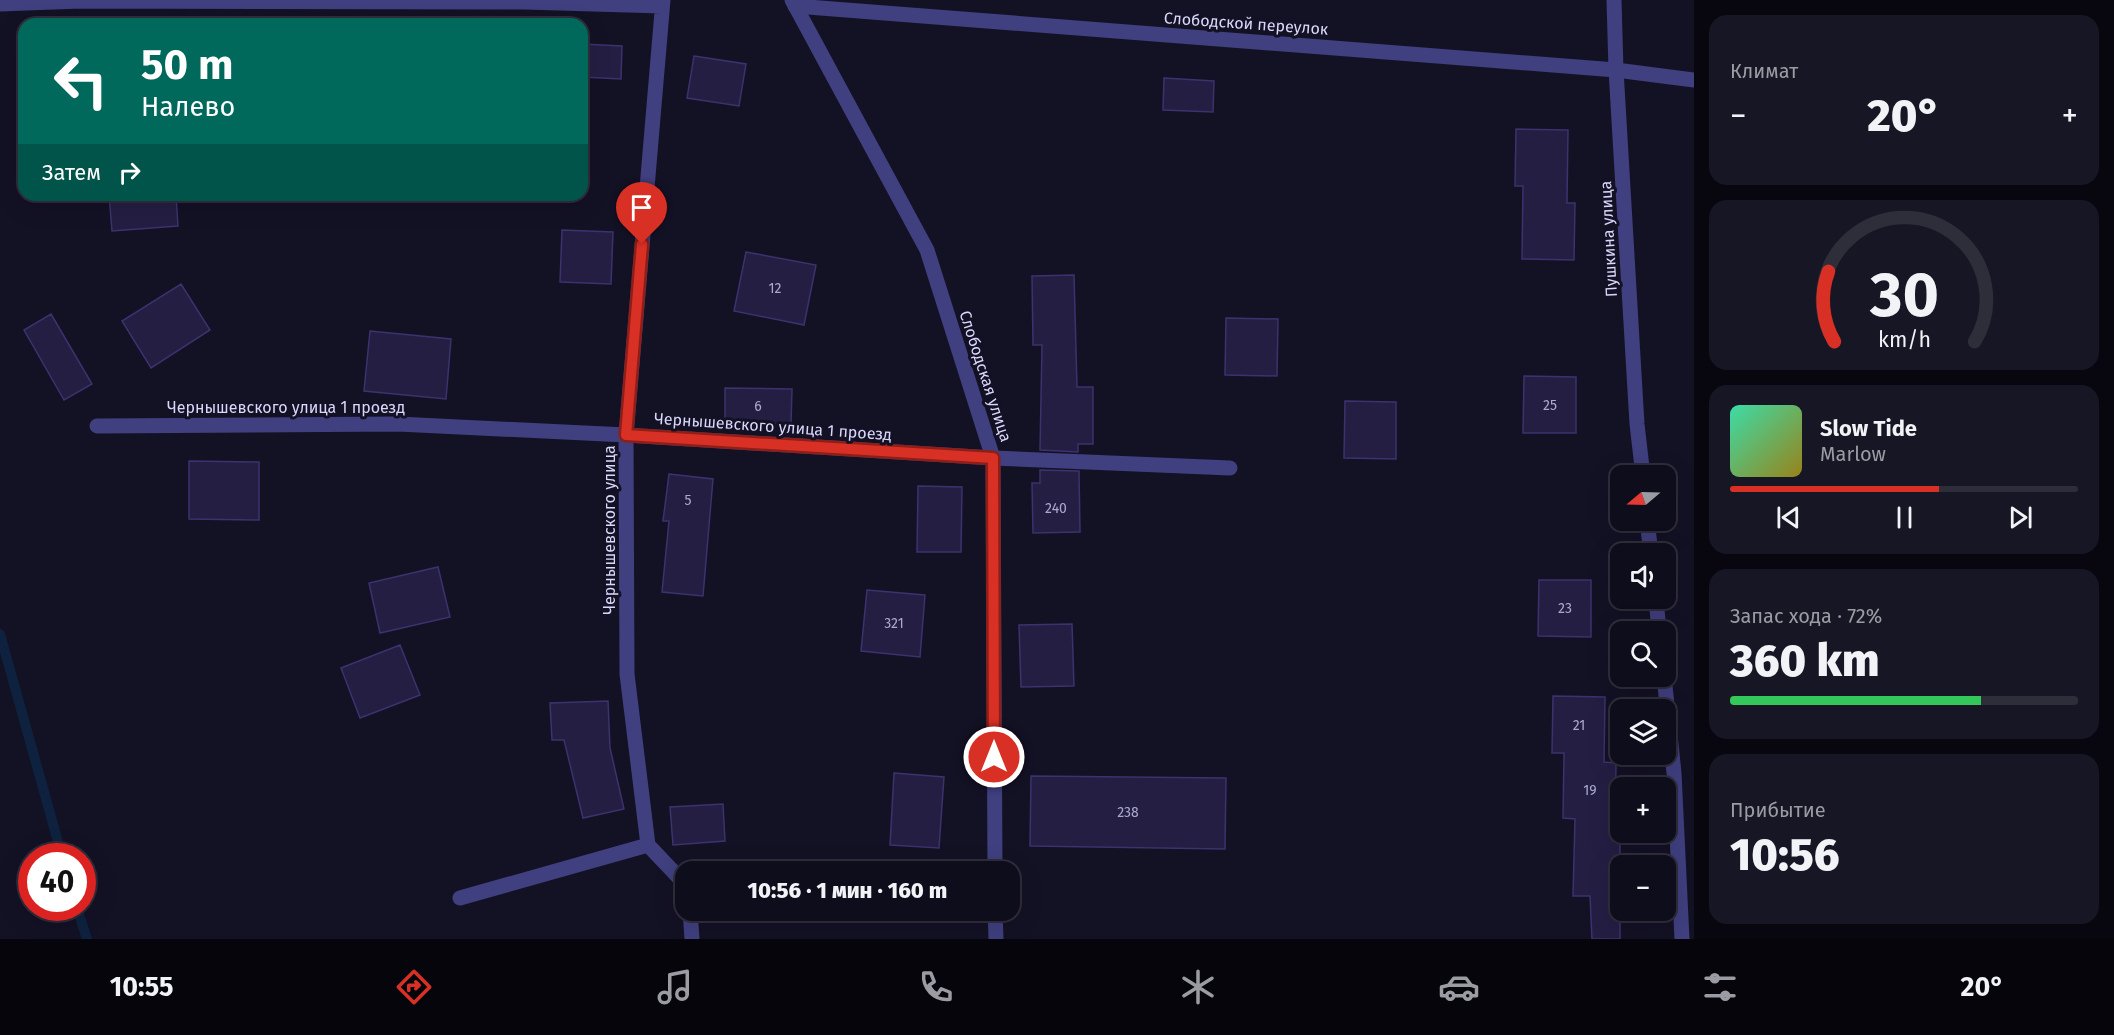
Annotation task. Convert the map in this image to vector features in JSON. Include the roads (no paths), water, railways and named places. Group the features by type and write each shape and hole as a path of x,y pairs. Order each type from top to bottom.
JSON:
{"street":[{"name":"Пушкина улица","path":"1614,0 1637,424 1642,465"},
{"path":"0,4 117,1 662,3"},
{"name":"Чернышевского улица","path":"648,845 627,674 626,435 662,3"},
{"name":"Слободской переулок","path":"793,3 1616,70 1694,80"},
{"name":"Слободская улица","path":"793,3 927,250 993,458 995,861"},
{"name":"Чернышевского улица 1 проезд","path":"97,426 398,424 626,435 993,458 1230,468"},
{"path":"1665,687 1674,773 1682,939"},
{"path":"460,898 648,845 675,873"},
{"path":"691,921 692,939"},
{"path":"995,921 996,939"}],"waterway":[{"path":"0,634 58,843"},
{"path":"81,921 87,939"}]}
